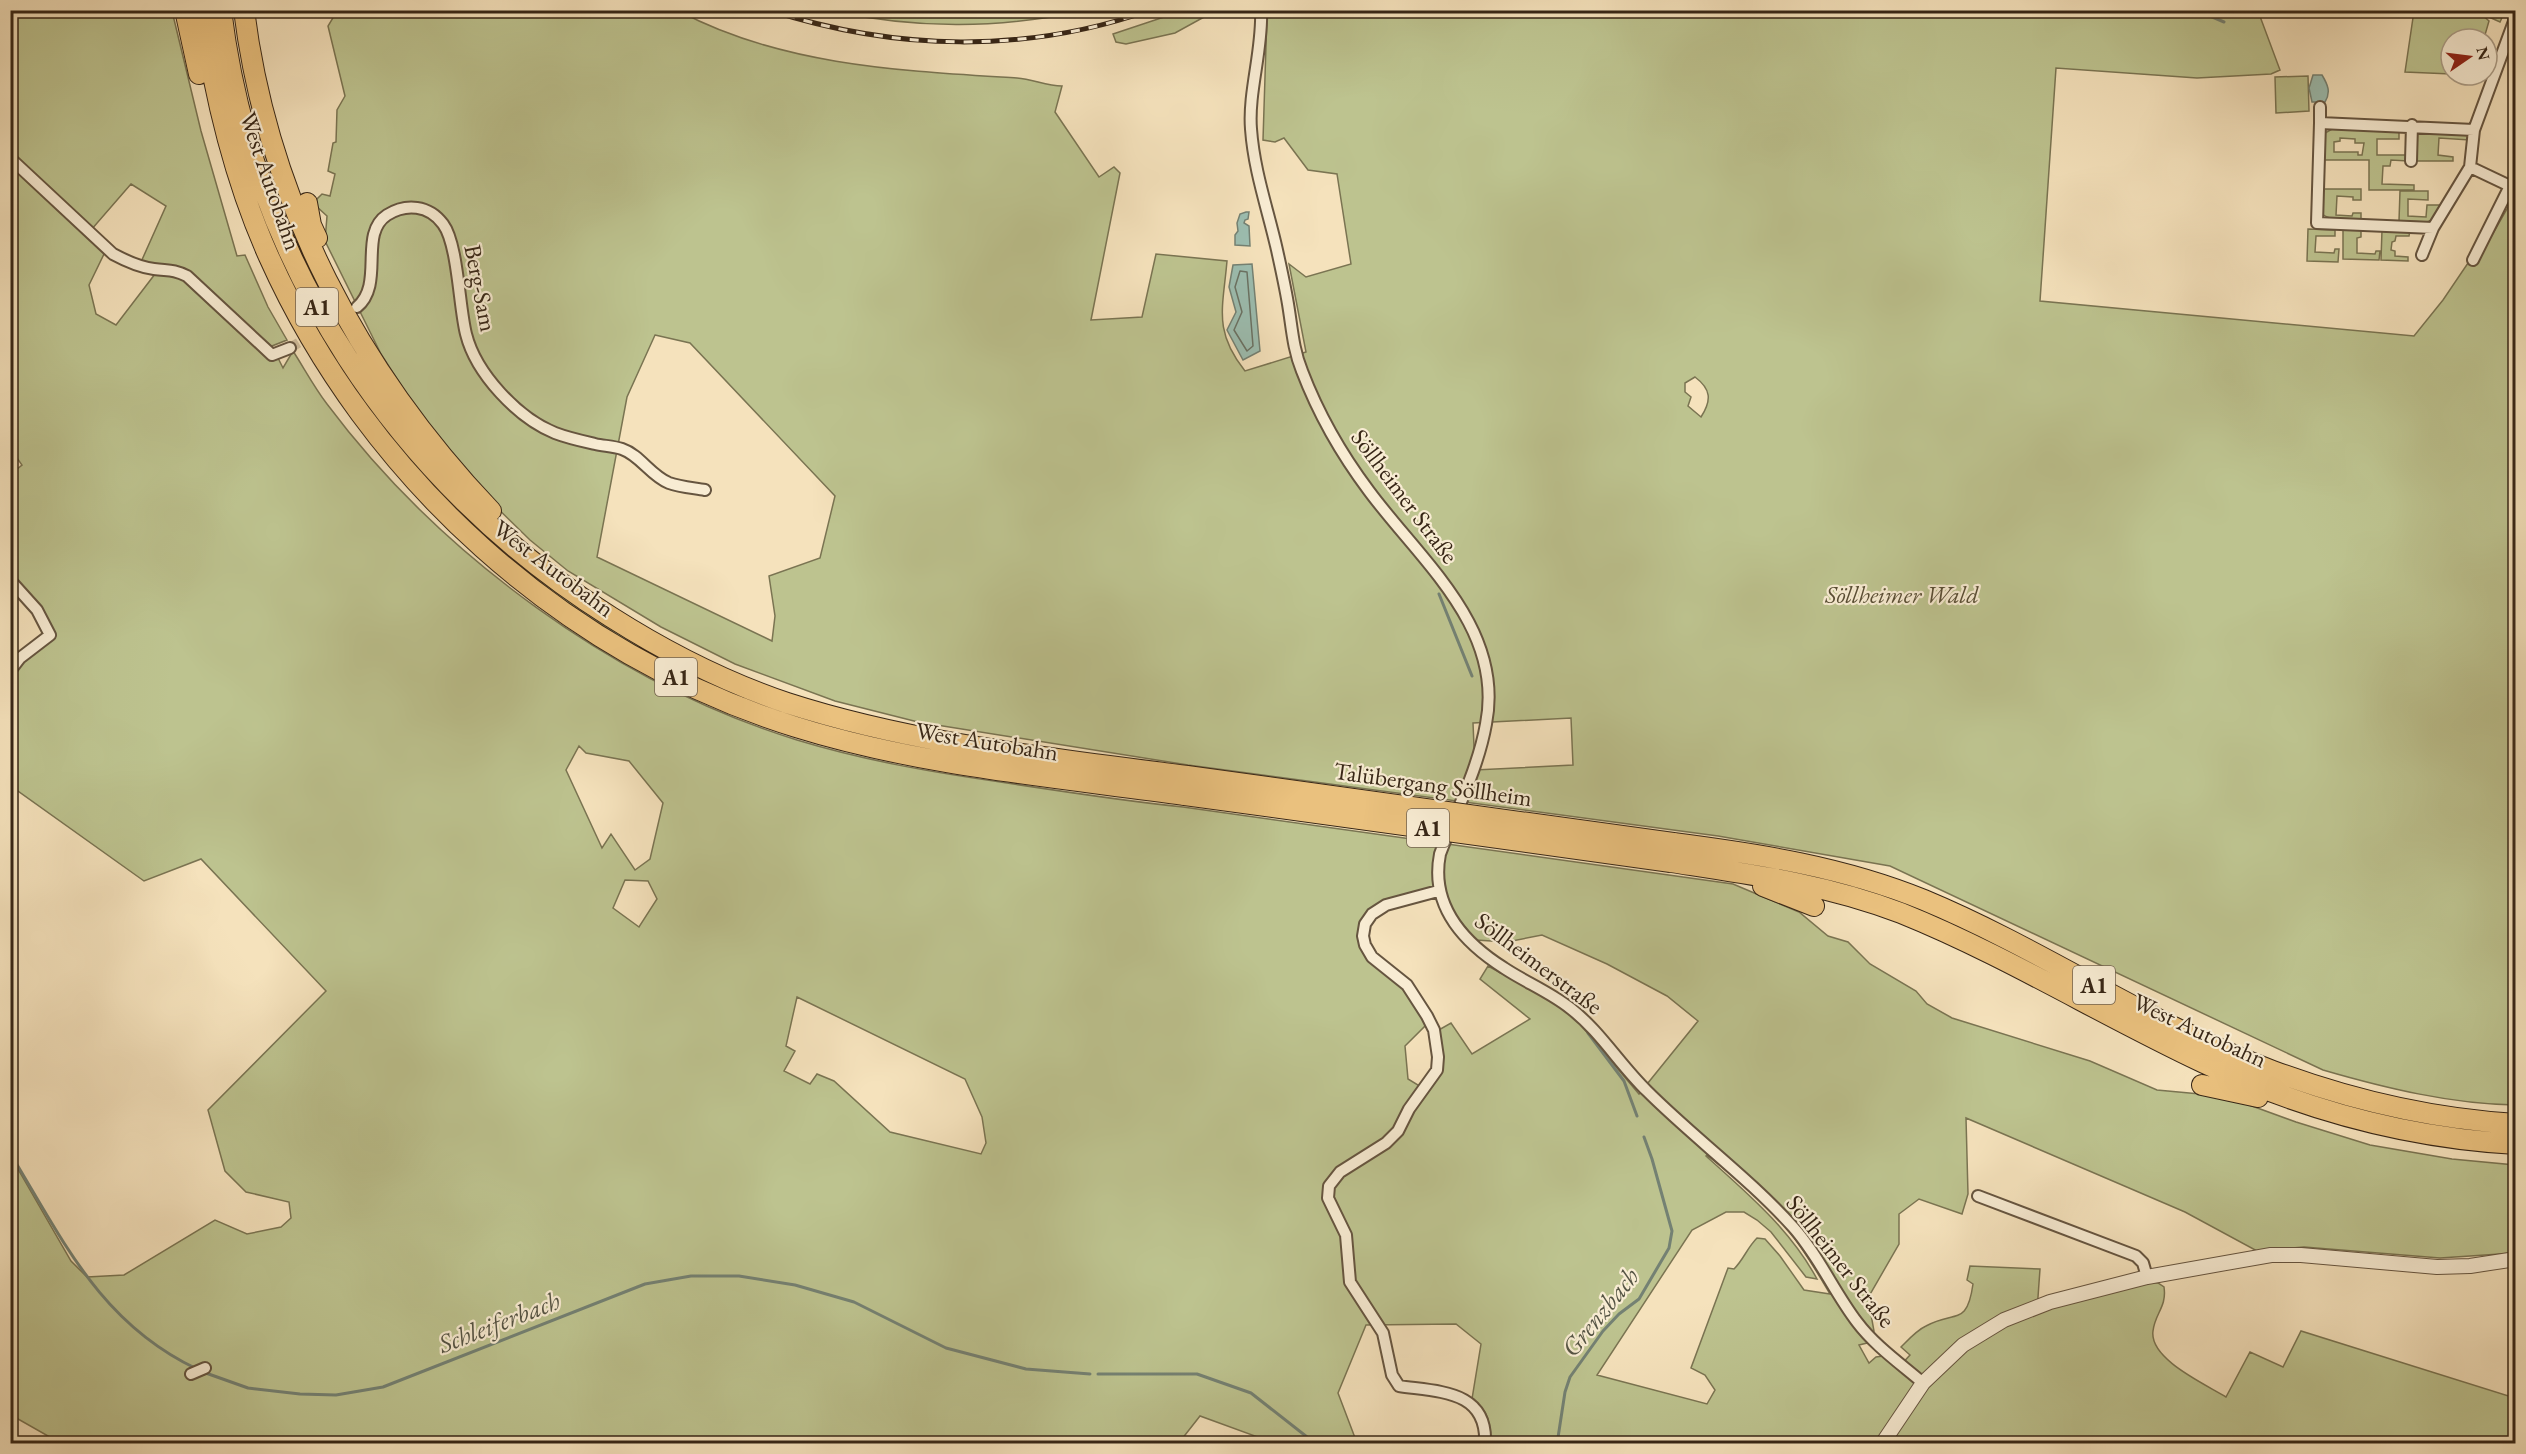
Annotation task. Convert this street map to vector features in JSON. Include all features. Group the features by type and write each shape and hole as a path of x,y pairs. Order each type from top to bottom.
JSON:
{"highway":[{"path":"185,10 205,101 224,127"},
{"name":"West Autobahn","path":"202,10 209,59 224,127 245,198 269,257 299,317 337,381 388,451 436,504 497,561 561,611 633,656 715,697 795,727 891,752 1030,774 1186,785"},
{"name":"West Autobahn","path":"221,10 226,49 248,141 274,218 306,287 345,357 391,422 453,493 515,549 572,593 652,643 718,675 786,702 891,731 951,744 1186,785"},
{"path":"244,10 249,55 278,167 297,219 323,276 348,305"},
{"path":"307,203 311,225 332,273 381,372 465,484 496,517 515,549"},
{"name":"Talübergang Söllheim","path":"1186,785 1672,853"},
{"name":"West Autobahn","path":"1672,853 1719,869 1816,886 1899,913 1977,946 2203,1063 2284,1097 2334,1114 2413,1133 2516,1144"},
{"name":"West Autobahn","path":"1672,853 1760,855 1818,866 1908,894 1976,923 2221,1049 2272,1071 2317,1086 2405,1109 2464,1120 2516,1124"},
{"path":"1719,869 1739,881 1778,891 1814,906"},
{"path":"2202,1085 2266,1100 2284,1097"}],"street":[{"name":"Söllheimer Straße","path":"1261,10 1251,128 1295,352 1302,373 1343,454 1371,493 1438,574 1470,623 1487,671 1486,723 1475,767 1440,854 1438,891"},
{"path":"2422,255 2433,228 2470,166 2474,130 2516,16"},
{"path":"2320,107 2317,223 2433,228"},
{"path":"2320,123 2412,125 2474,130"},
{"path":"2411,161 2412,125"},
{"path":"10,158 113,254 130,263 154,269 174,269 187,276 272,355 290,348"},
{"path":"2470,166 2510,186 2473,260"},
{"name":"Berg-Sam","path":"348,305 367,296 370,287 374,238 384,218 406,207 428,211 443,223 451,239 463,315 471,347 487,374 516,409 538,425 556,433 594,444 621,448 669,483 705,490"},
{"path":"10,580 37,610 50,635 20,658 10,671"},
{"name":"Söllheimerstraße","path":"1438,891 1446,911 1460,932 1502,967 1570,1007 1646,1091"},
{"path":"1438,891 1386,905 1372,914 1365,924 1363,936 1372,957 1407,985 1427,1016 1434,1030 1438,1057 1437,1070 1409,1109 1398,1131 1386,1143 1340,1172 1329,1186 1328,1198 1346,1235 1350,1282 1383,1333 1392,1375 1400,1386 1453,1394 1477,1409 1485,1425 1485,1443"},
{"name":"Söllheimer Straße","path":"1646,1091 1758,1192 1794,1228 1857,1323 1887,1354 1923,1383"},
{"path":"1978,1196 2136,1256 2143,1263 2147,1277"},
{"path":"1882,1443 1923,1383 1964,1345 2004,1320 2050,1302 2147,1277 2280,1255 2437,1267 2470,1266 2516,1259"},
{"path":"191,1374 205,1368"}],"green space":[{"path":"10,11 172,11 201,131 237,256 245,255 268,307 287,340 272,346 283,368 293,351 327,404 372,459 423,512 478,562 536,608 599,649 663,685 729,716 797,740 901,766 1073,793 1733,884 1799,912 1828,936 1848,942 1870,964 1916,991 1927,1004 1952,1018 2090,1061 2157,1090 2200,1094 2241,1102 2370,1145 2452,1159 2515,1165 2515,1253 2440,1258 2304,1247 2257,1251 2185,1212 1966,1118 1968,1194 1962,1214 1919,1199 1899,1214 1899,1244 1868,1298 1874,1331 1867,1343 1859,1345 1869,1363 1876,1357 1883,1356 1898,1368 1910,1355 1901,1347 1913,1335 1936,1321 1963,1312 1973,1284 1967,1280 1970,1266 2040,1269 2037,1311 2150,1282 2158,1283 2164,1287 2164,1300 2153,1331 2154,1341 2160,1351 2180,1370 2226,1397 2250,1352 2283,1367 2301,1331 2515,1398 2515,1443 1487,1443 1488,1418 1482,1408 1472,1399 1481,1344 1456,1324 1366,1325 1338,1393 1357,1443 1274,1443 1200,1416 1178,1444 62,1444 11,1415 11,1157 71,1261 87,1277 124,1275 215,1220 247,1234 281,1227 291,1218 289,1202 246,1192 225,1171 208,1110 326,991 201,859 144,881 11,786 11,676 28,655 54,634 11,576 11,474 22,465 10,448","holes":["131,184 166,206 141,262 155,274 116,325 96,314 89,285 105,252 91,230","579,746 586,753 629,761 663,803 650,859 635,870 611,834 602,848 566,770","625,880 648,881 657,899 639,927 613,908","1443,888 1452,909 1476,940 1507,942 1542,935 1607,964 1667,996 1698,1021 1639,1094 1575,1018 1558,1004 1488,966 1480,979 1530,1019 1472,1054 1451,1023 1437,1031 1434,1082 1421,1087 1408,1079 1405,1046 1426,1025 1404,986 1359,937 1386,901","797,997 965,1079 982,1117 986,1143 981,1154 890,1132 834,1081 817,1074 810,1084 784,1071 795,1051 786,1046","1706,1156 1750,1191 1780,1220 1811,1262 1830,1294 1804,1290 1765,1239 1757,1238 1734,1269 1728,1268 1691,1368 1705,1375 1715,1390 1707,1404 1597,1375 1692,1230 1726,1212 1744,1212 1757,1220 1771,1232 1806,1277 1817,1279 1794,1244 1752,1198"]},
{"path":"213,11 286,264 330,349 370,406 412,459 474,523 536,576 664,658 993,758 991,761 851,735 730,696 660,662 530,579 471,527 408,463 329,355 281,270 252,194 228,111 213,36"},
{"name":"Söllheimer Wald","path":"337,11 679,11 759,44 801,55 844,63 1017,78 1062,86 1055,112 1099,177 1114,167 1120,173 1091,320 1142,317 1156,254 1227,261 1222,319 1228,344 1245,371 1306,352 1289,264 1306,277 1351,264 1337,174 1308,170 1284,138 1275,142 1263,140 1267,14 1272,11 2258,11 2280,70 2271,74 2197,78 2056,68 2040,301 2414,336 2443,300 2468,263 2476,263 2515,195 2515,1105 2467,1102 2418,1094 2323,1070 1890,866 1718,836 1188,765 918,722 835,701 735,664 661,627 568,571 530,540 484,495 417,410 381,354 325,241 327,216 315,205 322,194 330,196 335,174 328,171 333,143 336,142 337,110 345,96 328,26","holes":["655,335 690,343 835,496 820,558 769,576 775,616 772,641 597,557 627,397","1695,377 1707,390 1708,395 1707,405 1701,417 1688,406 1691,397 1685,392 1685,383","1571,718 1573,765 1475,770 1473,723"]},
{"path":"833,11 1086,11 1022,21 959,25 897,21"},
{"path":"1182,11 1215,11 1175,33 1126,44 1116,42 1113,34"},
{"path":"2414,11 2505,11 2500,22 2480,13 2489,21 2487,27 2439,27 2439,73 2405,72"},
{"path":"2308,76 2309,111 2276,113 2275,77"},
{"path":"2334,128 2399,130 2399,139 2377,139 2377,155 2408,155 2408,161 2391,160 2390,166 2383,166 2382,184 2414,185 2414,190 2369,190 2369,160 2322,160 2325,133","holes":["2340,138 2355,139 2355,143 2364,143 2362,155 2358,155 2358,152 2334,152 2334,142 2340,141"]},
{"path":"2418,132 2465,133 2469,140 2439,138 2438,155 2453,157 2453,161 2415,161 2415,136"},
{"path":"2321,189 2361,189 2361,200 2337,196 2336,215 2352,216 2353,213 2361,213 2361,220 2336,219 2322,214"},
{"path":"2400,191 2428,191 2428,200 2408,199 2408,216 2426,217 2427,205 2440,205 2435,219 2427,222 2399,221"},
{"path":"2308,229 2335,230 2335,236 2316,236 2315,252 2334,253 2335,249 2339,249 2338,262 2307,261"},
{"path":"2343,230 2361,230 2361,237 2357,238 2357,253 2375,254 2376,251 2380,251 2379,260 2343,259"},
{"path":"2382,230 2410,230 2409,236 2396,236 2391,250 2395,251 2395,256 2408,257 2408,261 2381,260"}],"water":[{"path":"2313,75 2322,75 2326,82 2328,92 2325,102 2312,102 2309,88"},
{"path":"1249,212 1248,219 1244,223 1249,226 1250,246 1235,245 1240,214"},
{"path":"1252,264 1260,351 1243,360 1227,330 1236,312 1229,287 1233,265"}],"waterway":[{"path":"2196,10 2224,22"},
{"name":"Grenzbach","path":"1439,594 1472,676"},
{"name":"Grenzbach","path":"1588,1033 1624,1081 1637,1116"},
{"name":"Grenzbach","path":"1557,1444 1565,1392 1570,1377 1603,1331 1619,1314 1639,1299 1669,1248 1672,1231 1644,1137"},
{"name":"Schleiferbach","path":"10,1153 67,1247 109,1303 134,1328 163,1350 197,1369"},
{"name":"Schleiferbach","path":"203,1372 248,1388 300,1394 336,1395 383,1387 645,1284 691,1276 739,1276 795,1285 854,1302 946,1348 1026,1369 1090,1374"},
{"name":"Schleiferbach","path":"1098,1374 1197,1374 1251,1393 1316,1444"}],"tunnel":[{"path":"290,348 331,323"}],"railway":[{"path":"769,10 816,24 864,33 912,40 960,42 1008,40 1056,34 1104,24 1151,10"}]}
